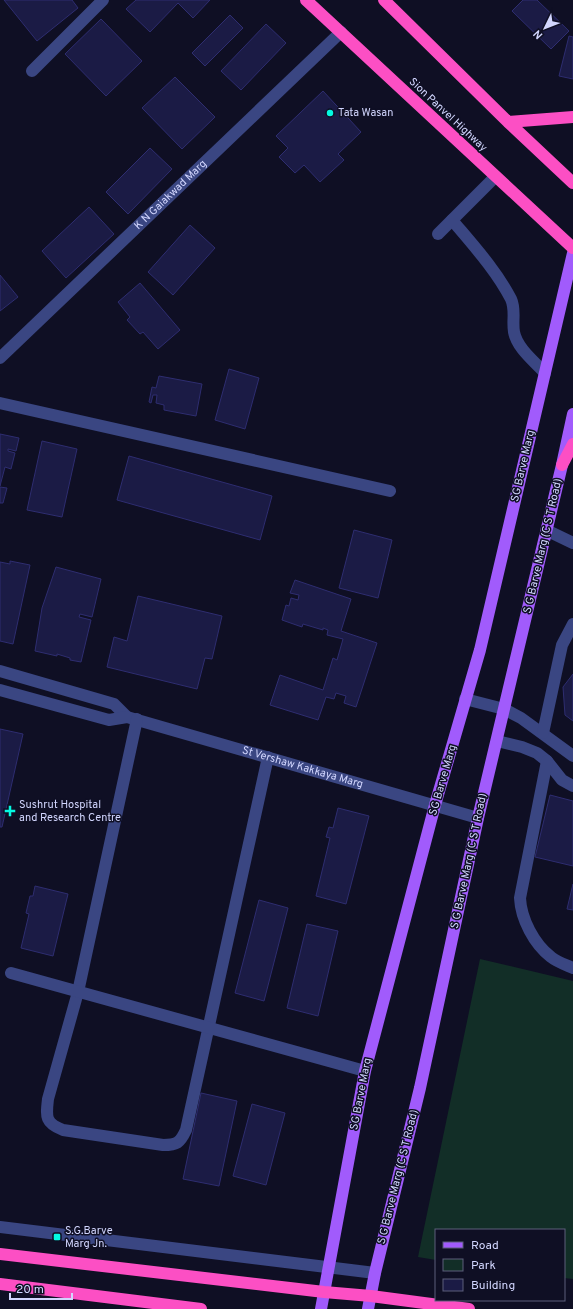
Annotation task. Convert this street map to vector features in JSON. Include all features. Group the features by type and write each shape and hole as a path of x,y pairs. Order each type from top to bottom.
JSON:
{"highway":[{"name":"Sion Panvel Highway","path":"306,0 573,248"},
{"path":"384,0 508,122 573,183"},
{"path":"508,122 573,117"},
{"path":"562,465 573,444"},
{"path":"0,1254 324,1292 371,1296 469,1309"},
{"path":"0,1284 201,1309"}],"main road":[{"name":"SG Barve Marg","path":"321,1309 365,1071 435,805 480,650 573,253"},
{"name":"S G Barve Marg (C S T Road)","path":"368,1309 375,1273 420,1088 478,818 573,414"}],"street":[{"path":"32,71 103,0"},
{"name":"K N Gaiakwad Marg","path":"0,358 341,32"},
{"path":"438,234 496,177"},
{"path":"452,220 499,279 512,300 515,311 514,332 522,348 545,373"},
{"path":"0,403 390,491"},
{"path":"546,530 573,544"},
{"path":"543,734 562,645 573,624"},
{"name":"St Vershaw Kakkaya Marg","path":"0,671 114,704 132,718"},
{"path":"54,705 58,687"},
{"name":"St Vershaw Kakkaya Marg","path":"0,690 109,720 132,718 478,818"},
{"path":"466,699 504,709 521,718 573,756"},
{"path":"132,718 78,992 48,1099 46,1112 49,1121 54,1127 63,1130 163,1145 173,1145 181,1140 186,1130 268,757"},
{"path":"496,741 537,752 547,761 562,780 573,786"},
{"path":"547,761 520,898 520,908 530,932 540,947 551,958 573,968"},
{"path":"11,973 365,1071"},
{"path":"0,1227 375,1273"}],"green space":[{"path":"480,959 573,981 573,1279 565,1278 565,1229 435,1229 435,1260 418,1257"}],"building":[{"path":"4,0 72,0 78,8 37,41"},
{"path":"136,0 210,0 193,18 178,3 150,32 126,9"},
{"path":"523,0 537,0 569,31 551,49 512,11"},
{"path":"230,15 243,28 205,66 192,53"},
{"path":"101,19 142,61 106,96 65,54"},
{"path":"266,24 286,43 241,90 221,71"},
{"path":"569,36 573,37 573,79 559,76"},
{"path":"175,77 215,117 182,149 142,108"},
{"path":"323,91 361,132 338,154 344,160 320,182 304,165 295,173 279,157 288,148 276,136"},
{"path":"150,148 172,169 128,214 106,192"},
{"path":"89,207 114,234 66,278 42,251"},
{"path":"190,225 215,248 173,295 148,272"},
{"path":"0,275 18,297 0,311"},
{"path":"140,283 180,330 158,349 143,332 140,334 127,320 130,317 118,302"},
{"path":"229,369 259,378 245,429 215,420"},
{"path":"159,376 202,384 196,416 164,410 164,405 156,403 157,395 153,395 151,403 149,402 152,387 156,388"},
{"path":"0,434 19,438 16,451 8,449 8,451 15,453 11,469 5,467 0,486"},
{"path":"42,441 77,449 62,517 27,510"},
{"path":"129,456 272,496 260,540 117,500"},
{"path":"0,487 7,488 3,503 0,503"},
{"path":"354,530 392,540 378,598 339,588"},
{"path":"10,561 30,565 13,644 0,641 0,562 10,564"},
{"path":"56,567 101,579 92,617 80,614 79,617 91,620 81,662 70,660 70,658 57,654 57,656 35,651 42,608"},
{"path":"295,580 351,599 341,631 377,643 356,707 344,703 346,696 336,693 334,699 326,697 318,720 270,705 280,675 323,690 333,658 337,660 343,639 327,635 328,630 323,628 323,630 303,624 302,627 282,620 286,605 289,606 291,598 298,600 299,595 290,593"},
{"path":"138,596 222,616 212,659 205,658 197,689 107,667 114,637 127,641"},
{"path":"573,674 573,721 565,715 563,687"},
{"path":"0,729 23,734 2,827 0,827"},
{"path":"550,795 573,801 573,866 535,857"},
{"path":"338,808 369,816 346,904 316,896 330,838 326,837 329,827 333,828"},
{"path":"573,884 573,910 567,909"},
{"path":"35,886 68,894 53,956 21,948 29,914 26,913 30,896 33,896"},
{"path":"259,900 288,908 264,1001 235,993"},
{"path":"307,924 338,931 318,1016 287,1008"},
{"path":"201,1093 237,1101 219,1186 183,1179"},
{"path":"252,1104 285,1113 266,1185 233,1176"}],"place":[{"name":"Tata Wasan","path":"330,113"},
{"name":"Sushrut Hospital and Research Centre","path":"10,811"},
{"name":"S.G.Barve Marg Jn.","path":"57,1237"}]}
